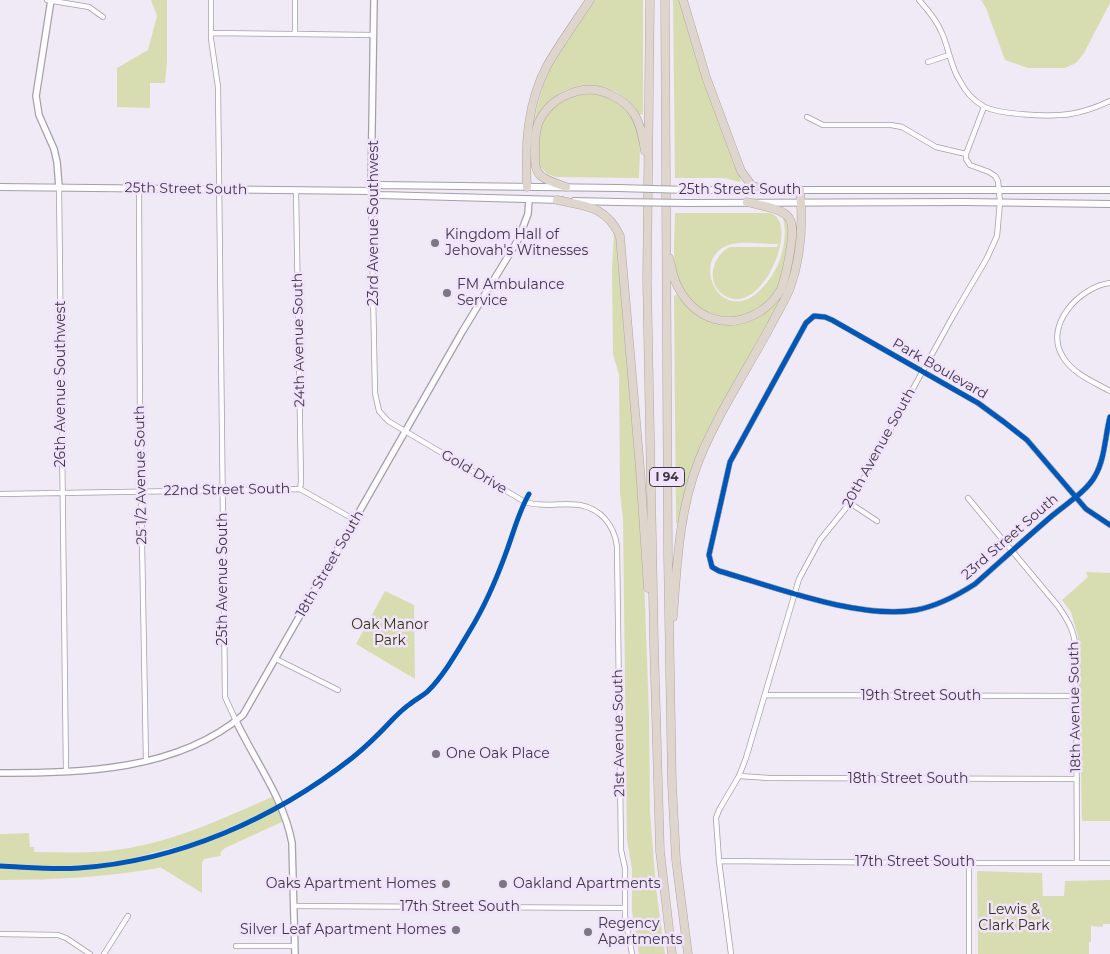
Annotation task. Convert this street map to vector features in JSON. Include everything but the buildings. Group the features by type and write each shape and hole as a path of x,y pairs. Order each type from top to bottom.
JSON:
{"highway":[{"path":"527,187 528,130 535,96 548,65 590,0"},
{"name":"I 94","path":"650,0 648,280 654,644 660,851 672,954"},
{"name":"I 94","path":"665,0 672,784 676,860 688,954"},
{"path":"682,0 706,77 741,171 752,186 769,190"},
{"path":"566,187 542,176 536,168 535,139 538,126 543,116 561,97 573,92 589,89 605,92 621,100 634,114 641,129 648,172"},
{"path":"670,666 679,534 691,485 699,460 715,425 789,289 798,252 800,190"},
{"path":"557,200 600,210 615,225 620,236 654,644"},
{"path":"666,249 677,287 690,305 706,316 720,321 736,322 753,316 767,307 780,290 789,259 792,227 789,218 785,214 770,207 747,202"}],"main road":[{"name":"25th Street South","path":"371,191 380,185 688,190 1110,190"},
{"name":"25th Street South","path":"0,187 371,191 380,195 618,202 1000,202 1110,204"},
{"name":"18th Street South","path":"527,187 529,199"}],"street":[{"path":"49,0 89,7 103,17"},
{"name":"26th Avenue Southwest","path":"49,0 36,96 39,115 54,149 59,187 66,772"},
{"name":"25th Avenue South","path":"211,0 211,33 218,87 225,697 286,816 292,843 295,954"},
{"path":"295,0 295,33"},
{"name":"23rd Avenue Southwest","path":"374,0 371,191 375,396 380,411 388,422 405,432"},
{"path":"919,0 928,10 941,31 960,83 970,96 984,106 996,111 1069,115 1085,111 1110,100"},
{"path":"211,33 374,35"},
{"path":"928,62 949,55"},
{"path":"984,106 966,154 966,159 970,165 990,172 995,176 1000,189"},
{"path":"807,117 823,126 891,125 902,127 936,147 966,154"},
{"name":"25 1/2 Avenue South","path":"139,188 141,492 146,761"},
{"name":"20th Avenue South","path":"731,954 719,861 716,818 739,776 746,758 799,578 820,540 850,503 987,258 997,236 1000,189"},
{"name":"24th Avenue South","path":"296,191 300,489"},
{"name":"18th Street South","path":"0,773 66,772 126,766 172,753 199,742 230,726 243,715 467,324 518,240 525,226 529,199"},
{"path":"1110,284 1103,284 1092,289 1076,300 1066,312 1058,332 1058,344 1062,356 1074,370 1110,391"},
{"name":"Park Boulevard","path":"715,524 730,462 794,345 809,319 814,316 825,317 978,403 1027,440 1086,509 1110,525"},
{"name":"23rd Street South","path":"715,524 709,555 712,567 719,571 840,605 889,612 917,610 942,602 962,593 975,584 1088,486 1098,471 1110,417"},
{"name":"Gold Drive","path":"405,432 525,502 542,506 579,505 591,508 603,516"},
{"name":"22nd Street South","path":"0,494 300,489 355,520"},
{"name":"18th Avenue South","path":"968,498 1058,606 1074,633 1076,650 1077,862"},
{"path":"850,503 877,520"},
{"name":"21st Avenue South","path":"603,516 614,531 617,546 621,850 625,868 625,908 632,954"},
{"path":"276,659 338,690"},
{"name":"19th Street South","path":"766,695 1076,696"},
{"name":"18th Street South","path":"739,776 778,778 1077,779"},
{"name":"17th Street South","path":"719,861 1110,863"},
{"path":"968,862 969,954"},
{"name":"17th Street South","path":"294,906 625,908"},
{"path":"104,954 128,916"},
{"path":"0,934 58,935 66,938 90,954"},
{"path":"236,946 294,946"}],"green space":[{"path":"151,0 167,0 165,83 150,83 150,108 117,107 117,68 148,50 157,16"},
{"path":"594,0 643,0 643,114 639,115 631,104 610,89 586,85 573,87 561,93 547,104 533,131 541,94 551,67"},
{"path":"673,0 680,0 740,182 724,178 675,178"},
{"path":"981,0 1110,0 1110,3 1084,53 1076,63 1065,68 1028,68 1005,60 986,8"},
{"path":"593,92 619,101 633,117 637,126 640,146 639,178 556,177 547,174 539,165 539,136 547,114 565,99"},
{"path":"675,213 769,213 779,220 782,233 779,250 772,268 762,284 749,296 735,299 720,292 713,280 716,261 724,250 730,247 777,247 778,244 732,244 718,252 711,264 711,277 716,290 726,299 739,301 754,295 775,271 783,249 785,233 783,218 785,217 789,232 786,261 780,282 769,300 757,310 743,315 729,316 715,314 702,309 691,300 682,288 676,274 674,251"},
{"path":"614,231 618,236 643,547 649,715 650,812 656,888 665,954 639,954 632,911 632,869 627,840 623,519 620,493 619,375 613,354 612,269"},
{"path":"677,294 699,316 706,320 723,324 748,321 764,312 779,298 781,300 708,432 680,524 676,523 674,296"},
{"path":"1086,572 1110,573 1110,821 1082,821 1078,636 1071,612 1062,600 1088,577"},
{"name":"Oak Manor Park","path":"385,591 414,605 415,679 356,644"},
{"path":"272,797 277,806 202,840 134,858 66,867 0,864 0,834 29,833 30,847 34,847 34,852 112,851 181,835"},
{"path":"279,810 284,821 225,848 220,856 204,859 202,863 202,893 160,867 119,874 0,880 0,868 79,869 154,857 203,843"},
{"name":"Lewis & Clark Park","path":"977,871 1042,873 1043,896 1064,896 1065,881 1110,880 1110,924 1103,924 1103,927 1091,926 1089,954 978,954"}],"cycle path":[{"path":"1110,417 1101,462 1095,476 1087,487 1076,497 1070,502 1058,511 975,584 932,606 916,610 893,612 843,606 791,593 719,571 712,567 709,555 730,462 806,323 814,316 832,320 978,403 1027,440 1086,509 1110,525"},
{"path":"0,866 49,869 79,868 116,864 153,856 189,846 258,818 322,780 358,753 403,709 426,693 445,671 485,602 499,571 519,514 529,494"}],"place":[{"name":"Kingdom Hall of Jehovah's Witnesses","path":"435,243"},
{"name":"FM Ambulance Service","path":"447,293"},
{"name":"One Oak Place","path":"436,754"},
{"name":"Oaks Apartment Homes","path":"446,884"},
{"name":"Oakland Apartments","path":"503,884"},
{"name":"Silver Leaf Apartment Homes","path":"456,930"},
{"name":"Regency Apartments","path":"588,932"}]}
